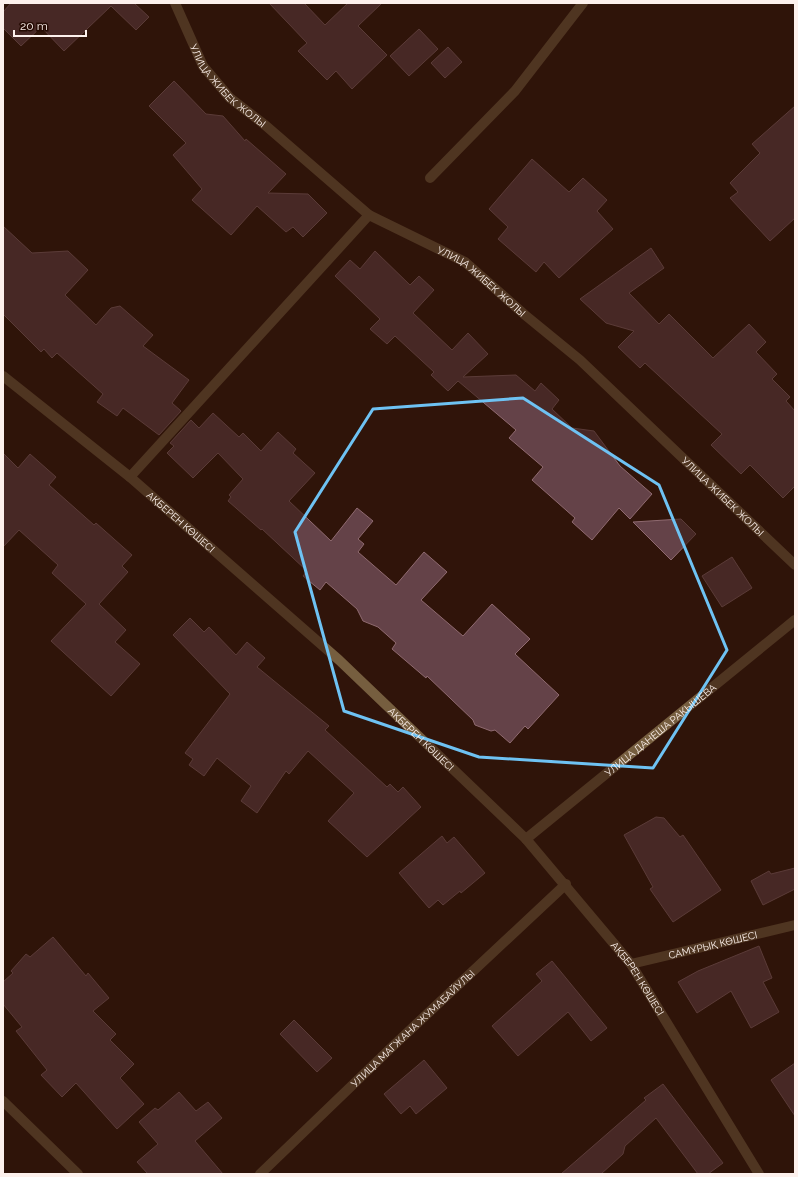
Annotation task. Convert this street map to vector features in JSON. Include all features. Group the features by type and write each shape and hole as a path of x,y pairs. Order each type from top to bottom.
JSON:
{"street":[{"name":"УЛИЦА ЖИБЕК ЖОЛЫ","path":"175,3 203,66 230,98 265,125 369,215 465,262 525,315 580,360 795,565"},
{"path":"430,178 514,91 583,3"},
{"path":"130,477 369,215"},
{"name":"АҚБЕРЕН КӨШЕСІ","path":"3,376 130,477 339,660 526,839 566,884 631,964 759,1174"},
{"name":"УЛИЦА ДАНЕША РАКЫШЕВА","path":"526,839 795,620"},
{"name":"УЛИЦА МАГЖАНА ЖУМАБАЙУЛЫ","path":"260,1174 393,1046 566,884"},
{"name":"САМҰРЫҚ КӨШЕСІ","path":"631,964 795,925"},
{"path":"3,1101 78,1174"}],"highlighted area":[{"path":"523,398 659,485 727,650 653,768 479,757 344,711 295,532 373,409"}],"building":[{"path":"11,3 134,3 149,17 136,30 111,6 64,51 41,27 21,46 3,28 3,12"},
{"path":"269,3 304,3 325,25 348,3 382,3 358,26 387,55 352,89 336,71 327,80 298,51 307,43"},
{"path":"419,29 438,49 409,76 390,56"},
{"path":"448,47 462,62 445,78 431,63"},
{"path":"174,81 206,114 223,116 245,141 246,139 286,174 268,193 308,194 327,213 303,237 293,227 286,232 257,206 231,235 192,200 202,189 173,155 186,143 149,106"},
{"path":"795,106 795,218 770,241 730,198 738,192 730,183 760,153 752,144"},
{"path":"532,159 569,192 583,178 607,200 597,211 613,229 559,278 544,262 536,272 498,239 508,227 489,209"},
{"path":"3,226 32,253 68,251 88,270 65,295 96,325 111,308 120,306 153,335 143,346 189,380 172,403 181,411 159,435 123,408 117,416 97,402 103,394 57,353 52,358 44,349 41,352 3,314"},
{"path":"651,248 664,268 629,293 659,324 669,314 713,358 749,324 766,342 756,352 777,374 772,379 790,397 786,401 795,411 795,486 783,498 750,465 741,474 711,445 722,434 645,363 640,368 618,347 634,331 606,323 580,299"},
{"path":"375,251 410,285 419,276 434,290 413,313 452,350 468,333 488,354 463,377 516,375 535,391 541,383 559,400 552,409 572,428 594,431 620,466 652,494 630,519 619,508 592,540 572,522 575,518 532,480 543,467 509,438 516,430 458,381 448,391 431,375 434,372 395,336 387,344 370,329 380,319 335,276 350,260 360,269"},
{"path":"213,413 239,437 243,433 261,451 278,432 296,449 293,453 315,473 289,501 331,541 357,508 373,521 358,539 364,544 358,552 396,585 424,552 447,572 421,600 463,636 492,604 530,639 515,654 559,695 528,729 525,726 510,743 495,730 491,731 475,725 473,720 427,676 426,678 392,649 396,643 378,627 363,621 357,609 326,582 320,590 303,576 307,571 262,529 261,530 228,501 231,497 229,495 243,479 218,453 193,478 167,453 174,446 170,443 191,420 199,428"},
{"path":"3,453 18,468 30,454 56,477 49,485 94,525 96,523 132,555 122,566 128,572 99,604 126,630 115,642 140,664 111,696 51,641 86,604 52,573 58,565 19,530 3,547"},
{"path":"681,519 696,534 671,560 633,522"},
{"path":"732,557 752,588 722,607 702,576"},
{"path":"190,618 204,632 209,627 236,655 247,642 265,658 257,667 329,726 325,730 387,787 390,784 398,792 403,787 421,807 367,857 328,821 354,793 308,751 289,774 286,771 257,813 241,801 251,786 217,758 204,776 189,765 193,759 185,753 230,694 173,635"},
{"path":"656,817 664,818 680,837 683,835 721,890 673,922 650,889 653,887 624,835"},
{"path":"442,836 447,843 454,837 485,873 461,893 460,891 443,905 438,900 429,908 399,873"},
{"path":"795,868 795,889 763,905 751,881 769,871 771,874"},
{"path":"53,937 86,976 88,973 109,998 93,1011 116,1034 110,1040 134,1064 120,1078 144,1104 117,1129 76,1083 62,1097 41,1075 47,1070 16,1031 22,1027 3,1004 3,982 13,973 11,971 26,954 30,957"},
{"path":"759,946 772,978 763,982 779,1012 751,1028 731,991 697,1013 678,982 698,971"},
{"path":"552,961 607,1028 591,1041 568,1012 518,1056 492,1026 542,981 536,974"},
{"path":"294,1020 332,1058 317,1072 280,1034"},
{"path":"424,1060 447,1088 416,1114 410,1106 401,1114 384,1094"},
{"path":"795,1063 795,1116 771,1080"},
{"path":"663,1084 723,1163 708,1174 698,1174 656,1118 625,1146 623,1154 601,1174 561,1174 646,1100 644,1098"},
{"path":"179,1092 196,1111 208,1102 222,1118 195,1141 223,1174 148,1174 137,1162 158,1144 139,1122 155,1108 158,1110"}]}
